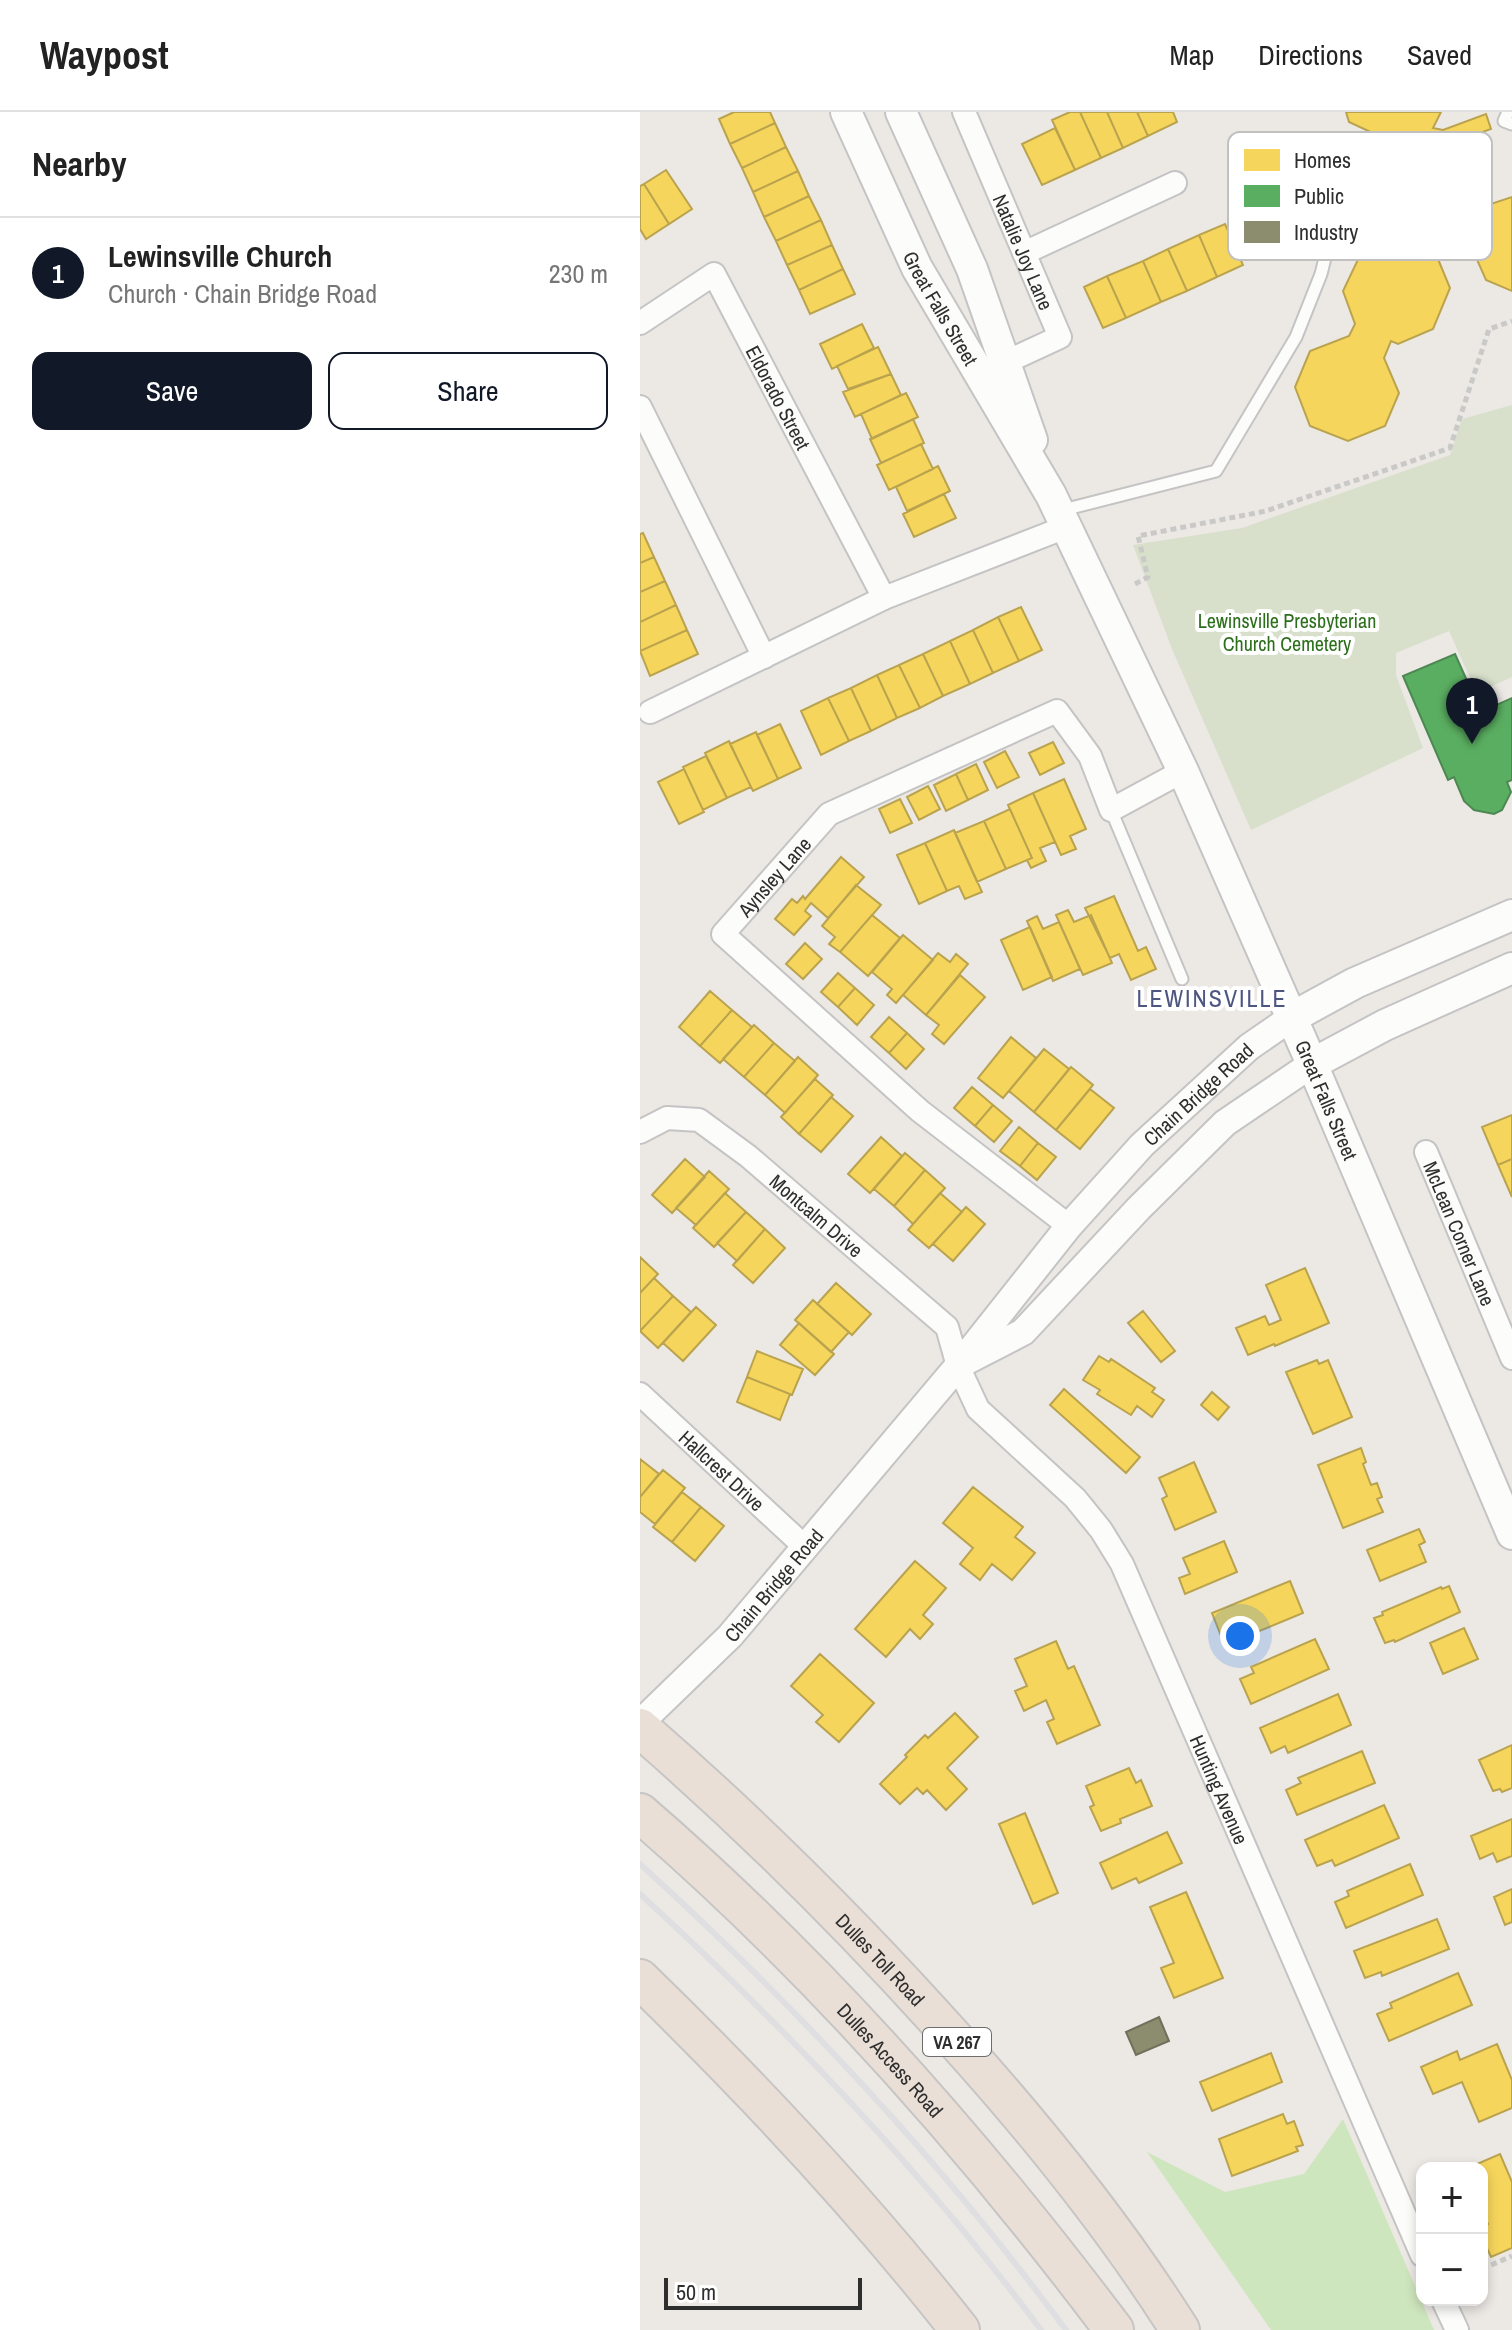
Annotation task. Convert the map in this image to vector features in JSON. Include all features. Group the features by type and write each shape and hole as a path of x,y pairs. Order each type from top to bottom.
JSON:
{"highway":[{"name":"Dulles Toll Road","path":"640,1725 787,1863 895,1972 998,2087 1073,2179 1180,2330"},
{"name":"Dulles Access Road","path":"645,1818 747,1912 869,2036 1006,2193 1114,2330"},
{"path":"640,1979 730,2069 821,2167 882,2234 960,2330"}],"main road":[{"name":"Great Falls Street","path":"846,112 917,268 1058,511 1183,771 1504,1492 1512,1534"},
{"name":"Great Falls Street","path":"901,112 972,269 1058,511"},
{"name":"Chain Bridge Road","path":"1291,1018 1355,983 1512,915"},
{"name":"Chain Bridge Road","path":"1312,1064 1385,1025 1512,968"}],"street":[{"name":"Natalie Joy Lane","path":"971,115 1060,337 1006,362"},
{"path":"1024,253 1175,183"},
{"name":"Eldorado Street","path":"640,323 714,274 884,598"},
{"path":"640,407 764,657"},
{"path":"650,712 1058,511"},
{"name":"Aynsley Lane","path":"1069,1226 920,1111 723,934 829,814 1057,711 1090,756 1111,810"},
{"path":"1111,810 1183,771"},
{"name":"Chain Bridge Road","path":"640,1725 730,1636 958,1366 1069,1226 1142,1145 1249,1047 1291,1018"},
{"name":"Chain Bridge Road","path":"958,1366 1023,1332 1139,1208 1225,1123 1312,1064"},
{"name":"Montcalm Drive","path":"640,1132 667,1118 699,1120 748,1156 947,1327 958,1366"},
{"name":"McLean Corner Lane","path":"1426,1152 1512,1358"},
{"name":"Hunting Avenue","path":"958,1366 978,1409 1075,1498 1101,1530 1122,1564 1416,2241"},
{"name":"Hallcrest Drive","path":"640,1394 805,1547"},
{"path":"1446,2306 1457,2330"}],"lane":[{"path":"1508,112 1504,121 1512,124"},
{"path":"1058,511 1216,471 1296,337 1325,260"},
{"path":"1111,810 1182,979"}],"path":[{"path":"1135,584 1148,577 1138,536 1266,511 1450,448 1489,329 1512,321"},
{"path":"1488,2266 1512,2256"}],"green space":[{"name":"Lewinsville Presbyterian Church Cemetery","path":"1512,405 1512,677 1477,693 1449,631 1396,653 1396,675 1423,748 1251,830 1172,649 1133,545 1242,528 1450,455 1462,419"},
{"path":"1343,2119 1416,2288 1416,2306 1424,2306 1434,2330 1271,2330 1147,2152 1225,2192 1304,2174"}],"building: Homes":[{"path":"734,112 770,112 775,123 730,144 719,119"},
{"path":"1070,112 1080,112 1101,158 1075,170 1052,120"},
{"path":"1080,112 1107,112 1123,148 1101,158"},
{"path":"1107,112 1137,112 1148,136 1123,148"},
{"path":"1137,112 1173,112 1177,122 1148,136"},
{"path":"1346,112 1441,112 1433,128 1443,130 1486,114 1491,129 1483,132 1371,132 1349,122"},
{"path":"775,123 786,147 742,168 730,144"},
{"path":"1055,128 1075,170 1042,185 1022,144"},
{"path":"786,147 798,171 753,192 742,168"},
{"path":"666,170 692,209 669,224 644,184"},
{"path":"798,171 809,196 764,217 753,192"},
{"path":"644,184 669,224 646,239 640,229 640,186"},
{"path":"809,196 821,220 776,241 764,217"},
{"path":"1512,197 1512,291 1486,280 1477,260 1492,260 1492,204"},
{"path":"821,220 832,245 787,265 776,241"},
{"path":"1225,224 1228,231 1228,260 1241,260 1243,265 1217,277 1199,235"},
{"path":"1199,235 1217,277 1187,291 1168,249"},
{"path":"832,245 843,269 799,290 787,265"},
{"path":"1168,249 1187,291 1161,302 1143,261"},
{"path":"1358,260 1438,260 1450,288 1433,329 1398,344 1391,341 1384,358 1399,393 1385,426 1348,441 1310,426 1295,387 1310,351 1349,336 1355,324 1343,291"},
{"path":"1143,261 1161,302 1126,318 1107,276"},
{"path":"843,269 855,294 810,314 799,290"},
{"path":"1107,276 1126,318 1103,328 1084,287"},
{"path":"862,324 874,348 832,369 820,344"},
{"path":"878,347 891,374 848,389 837,366"},
{"path":"891,374 901,395 855,417 843,392"},
{"path":"906,393 918,417 872,439 861,414"},
{"path":"913,419 924,443 881,463 870,439"},
{"path":"921,444 933,469 889,490 877,465"},
{"path":"938,466 950,491 907,511 896,487"},
{"path":"944,494 956,518 914,537 903,514"},
{"path":"643,533 654,557 640,563 640,534"},
{"path":"654,557 665,581 640,592 640,563"},
{"path":"665,581 676,605 640,622 640,592"},
{"path":"676,605 687,630 640,651 640,622"},
{"path":"1021,607 1042,650 1019,661 998,617"},
{"path":"998,617 1019,661 993,673 973,630"},
{"path":"687,630 698,654 650,676 640,651"},
{"path":"973,630 993,673 970,684 950,641"},
{"path":"950,641 970,684 943,696 923,654"},
{"path":"923,654 943,696 920,708 899,665"},
{"path":"899,665 920,708 897,718 877,675"},
{"path":"877,675 897,718 871,731 851,688"},
{"path":"851,688 871,731 849,741 828,698"},
{"path":"828,698 849,741 821,755 801,711"},
{"path":"780,724 801,768 778,779 757,735"},
{"path":"756,732 778,779 753,791 730,744"},
{"path":"729,741 751,787 727,798 705,753"},
{"path":"1053,742 1064,763 1040,775 1029,753"},
{"path":"1005,751 1019,777 997,788 984,762"},
{"path":"706,756 727,798 703,810 683,767"},
{"path":"976,764 988,790 968,800 956,774"},
{"path":"684,769 704,812 679,824 658,782"},
{"path":"956,774 968,800 946,811 934,785"},
{"path":"1064,779 1086,829 1070,836 1076,849 1061,855 1033,793"},
{"path":"928,786 940,809 919,820 907,797"},
{"path":"1033,793 1055,842 1040,848 1046,861 1031,868 1027,860 1032,858 1008,805"},
{"path":"900,799 912,823 890,833 879,809"},
{"path":"1010,809 1032,858 1006,869 984,821"},
{"path":"984,821 1006,869 977,882 955,833"},
{"path":"954,830 982,892 965,899 959,886 947,891 925,843"},
{"path":"925,843 947,891 919,904 897,855"},
{"path":"841,857 864,877 828,918 811,903 805,911 811,916 794,935 775,919 792,899 797,903 803,896 805,899"},
{"path":"856,885 881,905 840,952 829,944 835,937 822,926"},
{"path":"1114,896 1138,951 1146,947 1156,969 1131,980 1119,954 1110,958 1085,908"},
{"path":"1068,910 1074,922 1091,915 1112,963 1083,975 1056,915"},
{"path":"872,915 900,938 868,976 840,952"},
{"path":"1037,916 1043,929 1059,922 1080,969 1053,981 1027,921"},
{"path":"1030,927 1052,977 1023,990 1001,940"},
{"path":"903,935 933,960 896,1003 887,995 892,989 872,972"},
{"path":"805,943 822,959 803,979 786,964"},
{"path":"938,953 950,962 956,954 968,964 926,1015 903,995"},
{"path":"838,973 855,988 838,1007 821,992"},
{"path":"960,975 985,997 944,1044 932,1034 939,1025 926,1015"},
{"path":"855,988 874,1005 857,1025 838,1007"},
{"path":"710,991 732,1010 700,1046 679,1027"},
{"path":"732,1010 752,1027 720,1063 700,1046"},
{"path":"889,1017 907,1033 889,1053 871,1037"},
{"path":"754,1025 774,1043 744,1077 723,1059"},
{"path":"907,1033 924,1049 906,1069 889,1053"},
{"path":"1011,1037 1036,1058 1003,1098 978,1078"},
{"path":"774,1043 795,1061 765,1095 744,1077"},
{"path":"1044,1049 1069,1069 1034,1112 1009,1091"},
{"path":"798,1057 818,1075 785,1113 765,1095"},
{"path":"1071,1067 1093,1085 1056,1130 1034,1112"},
{"path":"815,1079 833,1095 799,1134 781,1117"},
{"path":"972,1087 993,1105 975,1126 954,1108"},
{"path":"1090,1089 1114,1108 1080,1149 1056,1130"},
{"path":"831,1097 853,1116 821,1152 799,1134"},
{"path":"993,1105 1012,1121 994,1142 975,1126"},
{"path":"1512,1115 1512,1159 1498,1165 1482,1127"},
{"path":"1019,1127 1038,1143 1020,1166 1000,1151"},
{"path":"881,1137 902,1156 870,1193 848,1174"},
{"path":"1038,1143 1056,1157 1037,1180 1020,1166"},
{"path":"905,1153 925,1170 894,1206 874,1189"},
{"path":"685,1159 705,1177 672,1213 652,1195"},
{"path":"1512,1159 1512,1197 1498,1165"},
{"path":"925,1170 945,1188 913,1224 894,1206"},
{"path":"709,1171 729,1189 696,1225 676,1208"},
{"path":"725,1193 746,1212 714,1247 693,1228"},
{"path":"940,1193 962,1212 929,1248 908,1230"},
{"path":"966,1207 985,1224 953,1261 933,1244"},
{"path":"746,1212 765,1229 737,1261 717,1243"},
{"path":"765,1229 785,1248 753,1283 733,1265"},
{"path":"640,1257 658,1274 640,1293"},
{"path":"1305,1268 1329,1323 1248,1355 1236,1328 1265,1316 1269,1325 1281,1320 1266,1285"},
{"path":"654,1278 673,1296 640,1331 640,1293"},
{"path":"836,1283 871,1314 852,1335 817,1304"},
{"path":"673,1296 691,1312 658,1348 640,1331"},
{"path":"813,1300 849,1332 831,1352 795,1320"},
{"path":"696,1307 716,1325 683,1361 663,1343"},
{"path":"1143,1311 1175,1351 1161,1362 1128,1323"},
{"path":"799,1323 834,1354 815,1375 780,1345"},
{"path":"757,1351 803,1369 792,1395 747,1377"},
{"path":"1099,1356 1109,1362 1111,1359 1155,1388 1152,1392 1164,1400 1152,1417 1137,1406 1131,1415 1097,1394 1100,1390 1083,1380"},
{"path":"1317,1360 1319,1364 1328,1360 1352,1417 1313,1434 1286,1372"},
{"path":"747,1377 790,1394 780,1420 737,1402"},
{"path":"1064,1389 1140,1457 1126,1473 1050,1405"},
{"path":"1212,1392 1229,1407 1218,1420 1201,1405"},
{"path":"1361,1448 1371,1485 1377,1483 1382,1497 1377,1499 1383,1512 1343,1528 1318,1465"},
{"path":"640,1459 659,1474 640,1497"},
{"path":"1194,1462 1216,1512 1175,1530 1162,1499 1167,1496 1159,1478"},
{"path":"663,1470 685,1488 655,1524 640,1512 640,1497"},
{"path":"973,1487 1023,1527 1015,1537 1035,1553 1012,1580 992,1564 980,1580 960,1564 973,1548 943,1523"},
{"path":"682,1492 701,1507 672,1542 653,1527"},
{"path":"701,1507 724,1526 695,1561 672,1542"},
{"path":"1419,1529 1425,1542 1419,1545 1426,1562 1380,1581 1367,1550"},
{"path":"1224,1541 1237,1572 1185,1594 1179,1578 1190,1574 1183,1558"},
{"path":"915,1561 946,1588 923,1615 933,1624 920,1639 910,1629 886,1657 855,1629"},
{"path":"1290,1581 1303,1613 1240,1639 1239,1635 1223,1641 1212,1613"},
{"path":"1449,1586 1460,1612 1395,1642 1385,1643 1374,1618"},
{"path":"1464,1628 1478,1659 1443,1674 1430,1643"},
{"path":"1315,1639 1329,1669 1251,1704 1240,1679 1254,1673 1251,1667"},
{"path":"1056,1641 1068,1669 1074,1666 1100,1725 1057,1744 1047,1722 1054,1719 1046,1700 1024,1711 1015,1691 1027,1686 1015,1659"},
{"path":"820,1654 874,1703 839,1742 816,1722 823,1715 791,1686"},
{"path":"1338,1694 1351,1725 1288,1753 1285,1746 1271,1753 1260,1728"},
{"path":"955,1713 978,1737 947,1768 967,1789 946,1810 927,1790 923,1794 917,1788 900,1804 880,1784 925,1735 928,1738"},
{"path":"1512,1745 1512,1788 1493,1791 1479,1760"},
{"path":"1362,1751 1375,1783 1297,1815 1286,1790 1301,1783 1298,1778"},
{"path":"1129,1768 1136,1783 1141,1780 1152,1806 1120,1819 1121,1823 1101,1831 1090,1807 1094,1805 1086,1786"},
{"path":"1384,1805 1399,1838 1335,1866 1332,1860 1317,1866 1305,1840"},
{"path":"1025,1813 1058,1893 1033,1904 999,1824"},
{"path":"1512,1819 1512,1856 1497,1862 1493,1853 1480,1859 1471,1836"},
{"path":"1167,1832 1182,1863 1139,1883 1136,1878 1112,1889 1100,1863"},
{"path":"1410,1864 1423,1895 1346,1928 1335,1902 1349,1896 1347,1891"},
{"path":"1512,1889 1512,1922 1505,1925 1494,1897"},
{"path":"1186,1892 1223,1978 1174,1998 1161,1968 1174,1963 1150,1907"},
{"path":"1437,1919 1449,1949 1382,1976 1381,1972 1365,1978 1354,1951"},
{"path":"1458,1973 1472,2005 1389,2041 1377,2014 1392,2008 1390,2003"},
{"path":"1497,2044 1512,2080 1512,2108 1479,2122 1462,2082 1433,2094 1421,2067 1457,2051 1460,2060"},
{"path":"1271,2053 1282,2082 1212,2111 1200,2082"},
{"path":"1283,2114 1287,2124 1294,2121 1303,2145 1296,2147 1298,2151 1232,2176 1219,2139"},
{"path":"1500,2154 1512,2182 1512,2248 1491,2257 1488,2250 1488,2162 1482,2162"}],"building: Public":[{"path":"1455,654 1481,712 1512,698 1512,780 1507,782 1511,792 1502,810 1494,814 1474,810 1464,801 1454,777 1448,780 1403,676"}],"building: Industry":[{"path":"1159,2017 1169,2041 1136,2055 1126,2032"}],"railway":[{"path":"640,1864 755,1973 865,2087 969,2206 1066,2330"},
{"path":"640,1894 748,1996 851,2103 949,2214 1041,2330"}],"place":[{"name":"Lewinsville Church","path":"1472,744"}],"district":[{"name":"LEWINSVILLE","path":"1212,998"}]}
